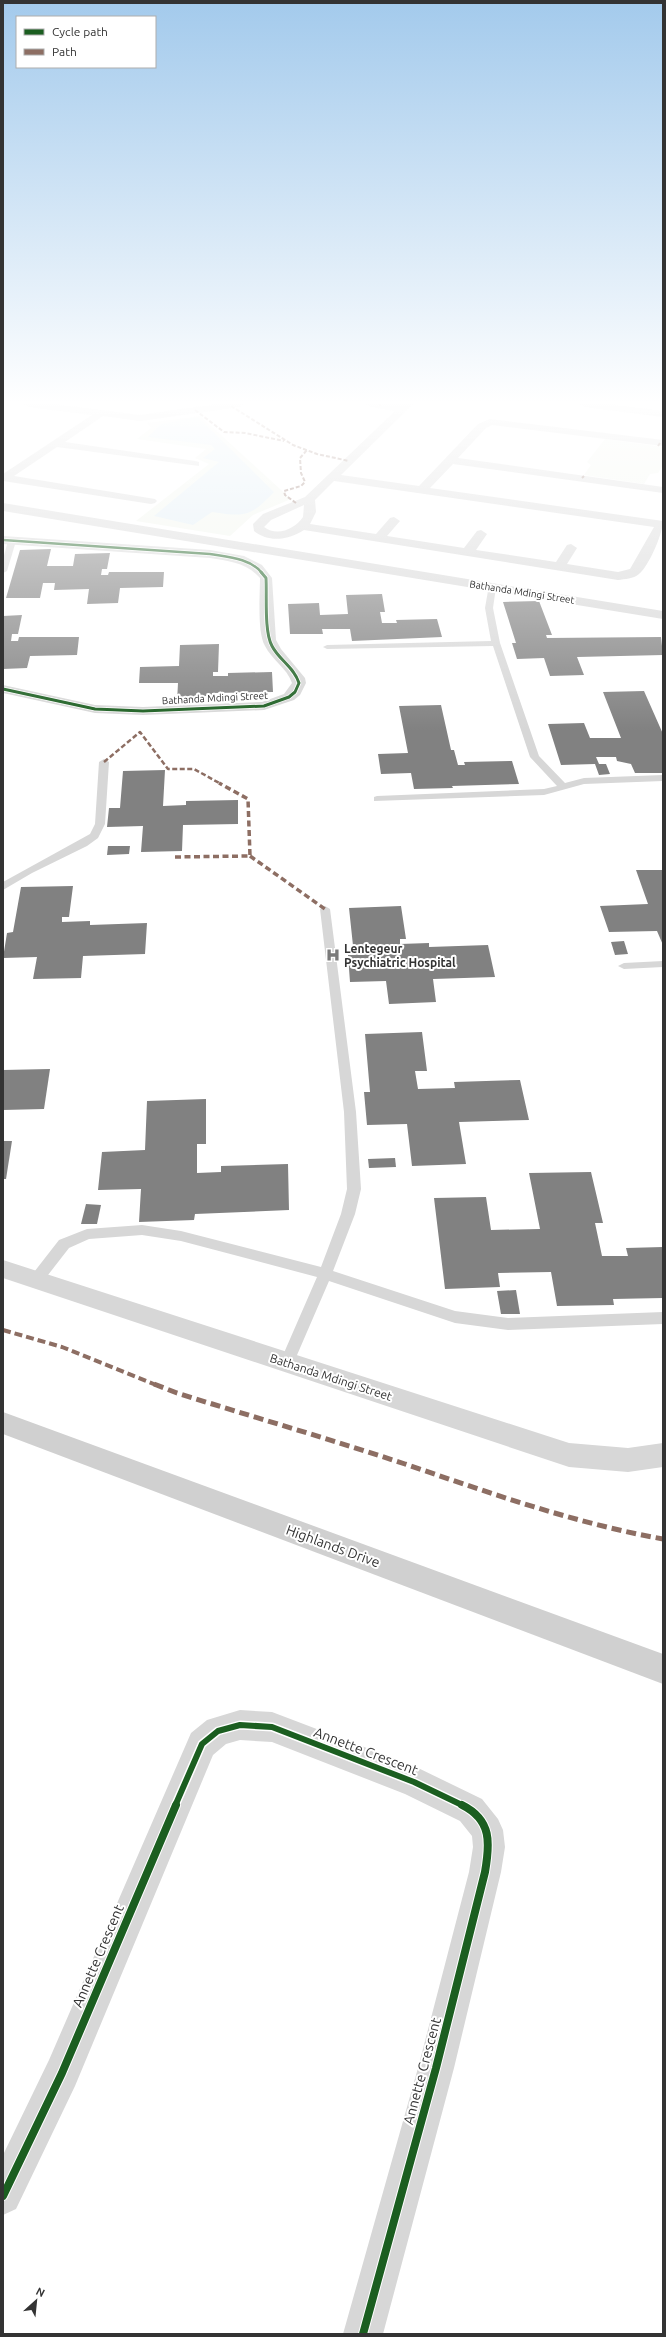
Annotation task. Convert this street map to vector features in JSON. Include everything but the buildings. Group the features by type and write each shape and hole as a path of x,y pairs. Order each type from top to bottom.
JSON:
{"main road":[{"name":"Highlands Drive","path":"3,1423 663,1669"}],"street":[{"name":"Bathanda Mdingi Street","path":"40,513 663,615"},
{"path":"274,513 258,526 263,532 278,534 293,532 301,526 310,513"},
{"path":"301,526 618,576 633,574 662,525 580,513"},
{"path":"378,538 394,521"},
{"path":"467,553 481,534"},
{"name":"Bathanda Mdingi Street","path":"3,688 95,710 143,711 264,706 289,697 295,692 299,683 295,674 272,649 269,640 266,578 258,568 249,562 210,554 8,540"},
{"path":"559,567 571,548"},
{"name":"Bathanda Mdingi Street","path":"3,1269 569,1455 615,1461 649,1459 663,1455"},
{"name":"Annette Crescent","path":"3,2196 62,2073 202,1744 218,1731 240,1725 272,1727 414,1782 448,1798 471,1810 487,1830 489,1847 483,1879 436,2068 363,2334"}],"lane":[{"path":"3,571 8,540"},
{"path":"492,587 489,608 496,643 535,757 563,787"},
{"path":"327,647 496,643"},
{"path":"3,887 28,871 83,844 94,836 100,824 104,762"},
{"path":"377,799 544,792 590,781 663,778"},
{"path":"287,1362 325,1274 348,1214 354,1189 350,1112 325,909"},
{"path":"624,966 663,964"},
{"path":"36,1280 64,1244 87,1234 142,1230 181,1236 325,1274 455,1317 481,1322 508,1324 663,1318"}],"shaded area":[{"path":"146,513 258,513 253,515 230,536 136,521"},
{"path":"158,513 210,513 193,525 154,516"},
{"path":"223,513 247,513 240,514"}],"marked path":[{"path":"104,762 140,732 168,769 194,769 248,799 250,856 175,857"},
{"path":"250,856 325,909"},
{"path":"3,1330 62,1347 177,1393 404,1464 492,1495 614,1530 663,1539"}],"cycle path":[{"path":"3,540 210,554 240,559 258,568 266,578 269,640 276,652 294,672 299,683 295,692 289,697 264,706 143,711 95,709 3,689"},
{"path":"3,2196 62,2073 202,1744 218,1731 240,1725 272,1727 414,1782 471,1810 487,1830 489,1847 485,1872 436,2068 363,2334"}],"place":[{"name":"Lentegeur Psychiatric Hospital","path":"333,955"}]}
